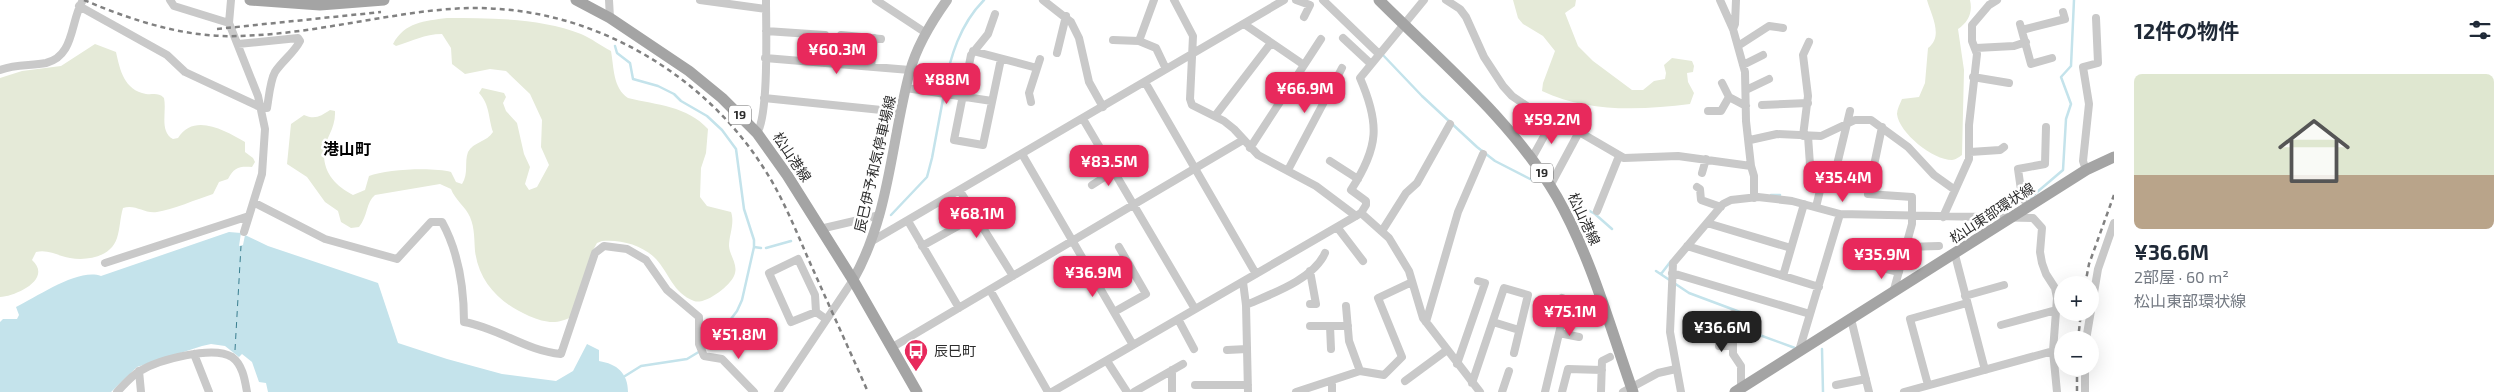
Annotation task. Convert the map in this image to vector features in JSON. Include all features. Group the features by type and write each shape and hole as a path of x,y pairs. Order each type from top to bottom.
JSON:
{"main road":[{"path":"250,0 319,2 384,0"},
{"name":"松山港線","path":"576,0 593,2 610,18 689,70 722,98 758,133 788,175 820,230 853,280 917,392"},
{"name":"辰巳伊予和気停車場線","path":"853,280 872,242 880,215 910,70 926,33 947,0"},
{"name":"松山港線","path":"1379,0 1505,126 1532,158 1550,186 1578,239 1629,391"},
{"name":"松山東部環状線","path":"1738,390 1955,255 2086,170 2114,157"}],"street":[{"path":"170,0 174,6 230,23"},
{"path":"231,0 230,23 262,108 265,129 262,174 255,203 244,232"},
{"path":"609,0 610,18"},
{"path":"700,0 766,9"},
{"path":"758,133 762,126 764,98 766,0"},
{"path":"876,0 886,3 926,33"},
{"path":"1043,0 1066,16 1079,38 1088,82 1103,107"},
{"path":"1139,41 1154,0"},
{"path":"1174,0 1191,30 1193,54 1190,99 1192,105 1215,116 1234,129 1258,155 1316,186 1382,231 1409,271 1426,322 1480,392"},
{"path":"872,242 1284,0"},
{"path":"1296,0 1310,5 1304,17"},
{"path":"1323,0 1379,54"},
{"path":"1052,392 1358,215 1366,205 1366,201 1351,190 1358,179 1374,140 1370,103 1360,78 1424,0"},
{"path":"1446,0 1460,9 1466,17 1484,57 1503,86 1523,105 1579,132 1619,156 1678,156 1751,166"},
{"path":"1720,0 1733,29 1743,65 1751,166 1754,176 1754,198"},
{"path":"1733,29 1736,0"},
{"path":"1943,217 1969,159 1969,125 1976,48 1972,40 1972,25 1989,5 1997,0"},
{"path":"0,70 54,61 63,55 79,2 167,55 185,72 262,108 267,108 275,73 290,55 295,52 300,40 298,38 238,44"},
{"path":"2052,58 2031,64 2021,27 2066,19 2063,12"},
{"path":"995,14 988,34 973,51 961,96 954,140 983,145 1001,59"},
{"path":"1057,53 1066,16"},
{"path":"2086,170 2084,161 2089,104 2083,67 2098,63 2096,18"},
{"path":"1244,24 1304,65"},
{"path":"1738,46 1769,26 1783,28"},
{"path":"766,32 825,35"},
{"path":"847,33 877,39 872,67"},
{"path":"1343,38 1371,64"},
{"path":"1250,148 1321,39"},
{"path":"1113,40 1139,41 1156,48 1166,69"},
{"path":"1809,42 1803,55 1808,103 1806,136 1810,165 1850,178"},
{"path":"1976,48 2014,46 2026,42"},
{"path":"1215,116 1271,43"},
{"path":"973,51 1037,68"},
{"path":"1743,65 1763,54"},
{"path":"765,58 910,70"},
{"path":"1031,102 1029,93 1040,59"},
{"path":"1288,170 1342,68"},
{"path":"1973,77 2008,83"},
{"path":"1746,90 1769,79"},
{"path":"1145,82 1256,274"},
{"path":"1722,83 1729,97 1746,106"},
{"path":"906,88 992,100"},
{"path":"1708,111 1720,111 1729,97"},
{"path":"764,98 901,112"},
{"path":"1762,105 1772,101 1808,103"},
{"path":"1835,173 1850,112"},
{"path":"1083,119 1195,309"},
{"path":"1750,140 1777,134 1822,136 1855,120 1864,119 1882,127 1908,147 1934,175 1955,190"},
{"path":"1532,158 1553,120"},
{"path":"1382,231 1406,193 1418,183 1450,124"},
{"path":"1882,127 1868,194 1912,197 1913,217 1893,294"},
{"path":"2029,207 2022,197 2018,168 2045,164 2046,130 2036,133"},
{"path":"1550,186 1579,132"},
{"path":"891,348 1243,140"},
{"path":"1970,152 2000,150 2004,147"},
{"path":"1082,162 1101,150"},
{"path":"1022,154 1133,345"},
{"path":"1426,322 1458,212 1483,154"},
{"path":"1597,211 1619,156"},
{"path":"1702,173 1706,159"},
{"path":"1330,161 1358,179"},
{"path":"1816,208 1825,170"},
{"path":"1092,185 1114,171"},
{"path":"1696,187 1700,189 1701,200 1721,206"},
{"path":"960,191 1013,276"},
{"path":"1681,392 1670,332 1673,263 1721,206 1731,200 1777,198 1840,214 2034,218 2042,228 2040,252 2046,274 2054,286"},
{"path":"255,203 325,239 397,259 431,222 442,222 455,248 464,299 464,322 483,325 544,352 561,354 595,252 604,246 627,250 646,260 667,290 699,317 702,352 722,360 754,392"},
{"path":"1783,276 1804,204"},
{"path":"1799,352 1840,214"},
{"path":"820,230 880,215"},
{"path":"105,263 249,216"},
{"path":"922,246 976,216"},
{"path":"908,221 959,308"},
{"path":"1707,223 1791,248"},
{"path":"2088,331 2098,269 2114,223"},
{"path":"1337,227 1363,261"},
{"path":"1687,246 1819,287"},
{"path":"1906,247 1939,246"},
{"path":"1114,312 1146,294 1119,247"},
{"path":"1246,305 1275,292 1310,271 1320,264 1325,253"},
{"path":"1955,255 1985,370"},
{"path":"798,259 815,295 816,312 791,322 769,273 798,259"},
{"path":"1096,280 1128,262"},
{"path":"1870,265 1899,272"},
{"path":"1310,271 1316,304 1310,304"},
{"path":"1672,273 1810,314"},
{"path":"778,392 853,280"},
{"path":"1457,364 1485,283 1478,281"},
{"path":"1195,385 1204,389 1248,388 1246,305 1243,282"},
{"path":"1296,392 1360,372 1384,375 1402,357 1378,298 1412,282"},
{"path":"1928,386 1910,319 2004,285"},
{"path":"1472,383 1504,288 1528,295 1514,353"},
{"path":"990,290 1048,392"},
{"path":"1546,392 1568,300 1562,298"},
{"path":"1346,306 1349,341 1360,372"},
{"path":"2001,325 2054,311"},
{"path":"816,312 826,319"},
{"path":"1733,314 1733,354 1741,366 1738,390"},
{"path":"1178,319 1194,349"},
{"path":"1851,319 1869,392"},
{"path":"2055,321 2053,351 2057,392"},
{"path":"1492,322 1519,330"},
{"path":"1310,326 1348,326"},
{"path":"1330,326 1331,349"},
{"path":"1712,326 1733,326"},
{"path":"1559,333 1578,337"},
{"path":"1719,346 1733,346"},
{"path":"1227,350 1247,349"},
{"path":"1405,381 1446,350"},
{"path":"1904,392 2053,351"},
{"path":"117,392 139,371 170,359 194,354 213,353 232,357 241,368 248,392"},
{"path":"194,354 209,392"},
{"path":"1601,392 1602,361 1610,357"},
{"path":"1107,361 1127,392"},
{"path":"1134,392 1183,364"},
{"path":"1562,392 1568,369 1602,370"},
{"path":"1629,391 1658,373 1676,369"},
{"path":"1172,370 1172,392"},
{"path":"139,371 141,392"},
{"path":"1502,392 1509,371"},
{"path":"2084,376 2085,392"},
{"path":"1836,385 1866,379"},
{"path":"1332,381 1332,392"}],"green space":[{"path":"1513,0 1576,0 1575,6 1565,13 1578,46 1593,61 1632,90 1643,90 1654,81 1665,79 1664,65 1672,58 1692,61 1694,66 1693,72 1687,73 1688,82 1694,93 1690,104 1653,108 1615,108 1578,103 1542,91 1543,83 1555,51 1543,36 1523,24 1518,18"},
{"path":"1927,0 1970,0 1971,9 1969,17 1958,29 1964,70 1962,155 1953,160 1944,159 1918,144 1904,129 1897,114 1902,99 1919,97 1925,83 1928,48 1933,43 1936,31"},
{"path":"447,18 532,22 581,34 611,51 619,89 628,98 681,111 700,121 708,129 706,153 701,168 700,197 707,206 731,212 732,216 729,246 735,265 735,272 727,285 710,298 699,302 694,301 676,288 661,264 645,250 624,242 602,241 597,243 592,252 573,316 557,322 546,321 529,316 509,305 486,282 477,262 472,221 451,189 440,184 375,195 370,201 359,227 351,228 341,222 338,211 325,202 307,177 287,164 291,124 304,115 315,117 321,116 330,110 335,111 334,123 325,147 324,160 328,172 336,183 353,195 365,190 369,176 398,170 443,170 451,172 456,182 462,184 468,152 473,146 493,132 487,107 479,93 482,88 504,93 506,97 503,103 506,111 517,123 524,154 530,167 525,184 529,190 537,187 549,165 541,147 542,120 530,94 506,71 490,69 465,74 452,64 451,48 442,34 424,36 396,46 393,44 403,31 409,27 423,22"},
{"path":"95,44 116,52 121,72 128,84 133,88 139,92 160,95 164,98 166,131 173,139 178,138 185,130 193,126 210,126 229,133 245,142 245,152 255,162 252,167 241,167 235,170 228,179 219,182 213,194 185,204 157,212 148,212 132,207 123,208 118,235 114,244 110,250 98,256 77,259 49,252 36,252 32,260 37,267 38,274 35,280 23,290 0,297 0,78 22,71 61,66"}],"water":[{"path":"229,232 241,233 239,246 243,245 245,235 268,246 378,283 398,343 502,374 556,381 573,371 587,344 599,350 599,361 611,364 620,370 626,380 628,392 268,392 266,383 259,382 252,362 242,354 239,357 225,346 211,344 137,367 111,392 0,392 0,322 3,319 17,319 19,315 16,307 70,279 81,276 101,276"}],"waterway":[{"path":"944,90 949,65 962,30 984,0"},
{"path":"2030,198 2063,170 2066,119 2071,104 2061,77 2071,66 2074,0"},
{"path":"615,46 617,53 630,63 633,79 658,86 674,94 681,101 707,116 722,130 736,149 744,209 754,240 754,247"},
{"path":"1381,53 1422,96 1477,147 1495,161 1532,180"},
{"path":"891,215 927,177 943,99"},
{"path":"1771,195 1780,195"},
{"path":"1572,201 1595,214 1612,229"},
{"path":"766,248 791,241"},
{"path":"625,376 641,366 687,359 712,344 737,311 742,300 754,247 761,248"},
{"path":"1661,274 1671,261"},
{"path":"1656,271 1689,293 1748,315 1753,319 1754,333 1795,348"},
{"path":"1822,349 1823,392"}],"ferry route":[{"path":"235,350 241,246"}],"railway":[{"path":"84,0 139,21 178,31 218,36 278,33 424,12 475,8 538,14 577,24 614,39 649,57 682,80 712,106 740,135 763,167 787,210 868,392"},
{"path":"217,29 381,12"},
{"path":"2087,276 2089,264 2114,195"},
{"path":"2079,331 2080,321"},
{"path":"2077,376 2077,392"}],"place":[{"name":"辰巳町","path":"916,372"}],"district":[{"name":"港山町","path":"347,149"}]}
